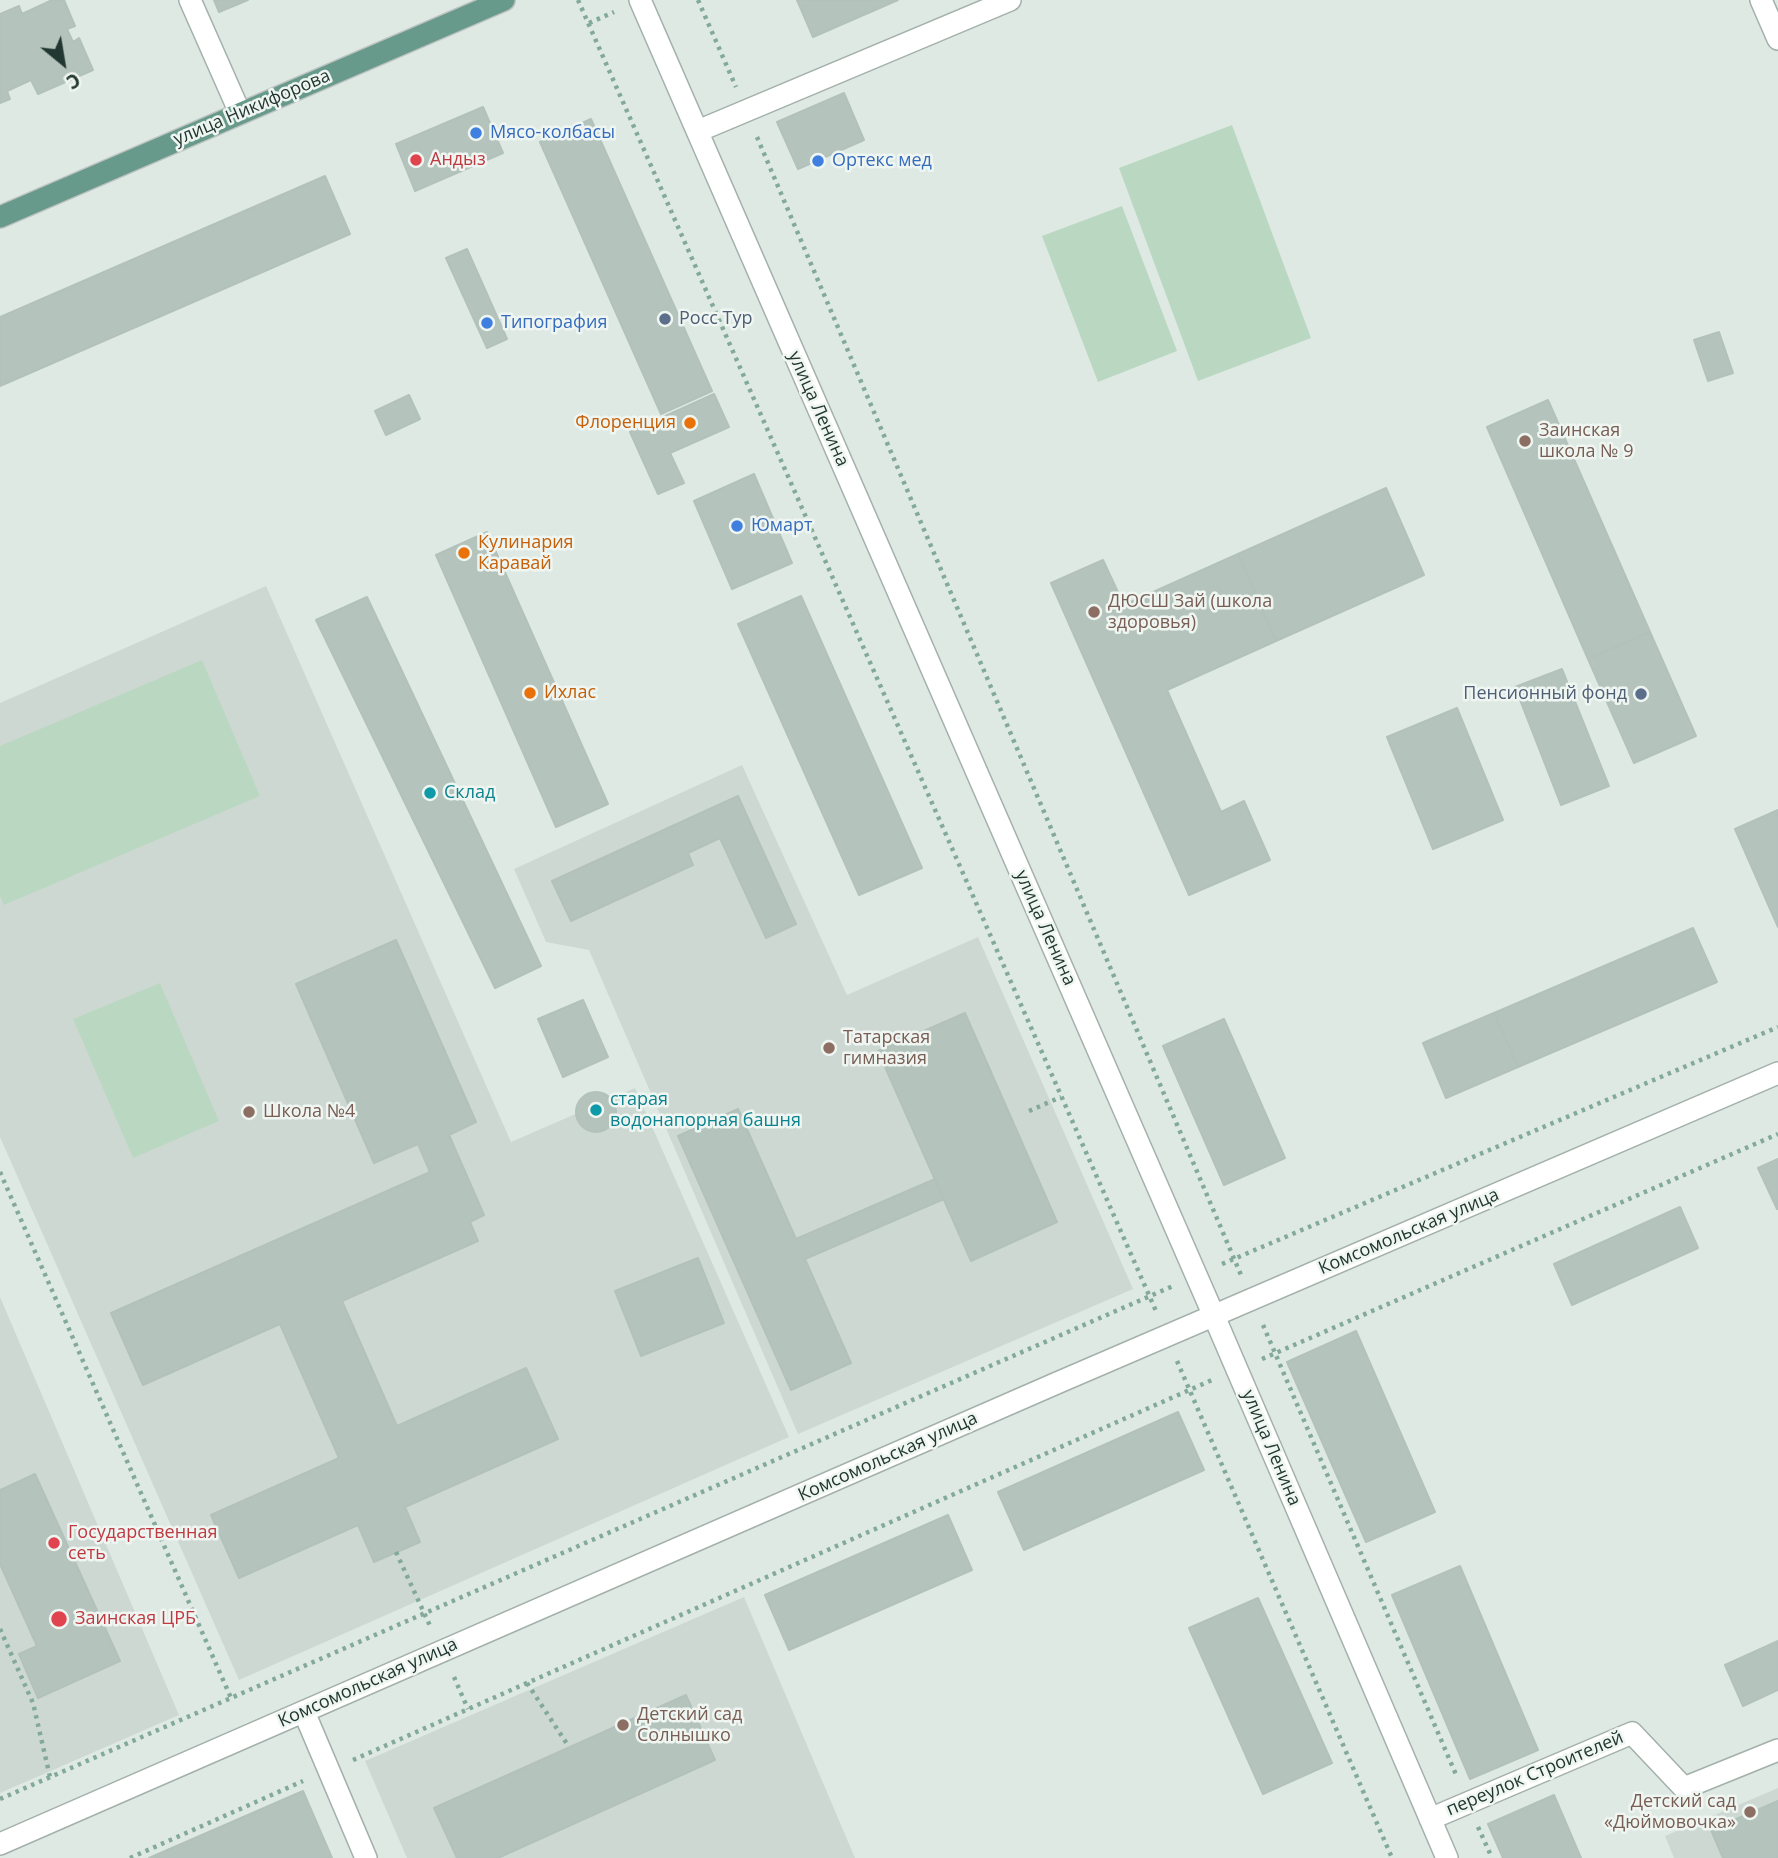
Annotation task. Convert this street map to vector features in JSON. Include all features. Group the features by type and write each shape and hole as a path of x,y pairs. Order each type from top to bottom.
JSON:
{"main road":[{"name":"улица Никифорова","path":"0,217 504,0"}],"street":[{"path":"190,0 240,113"},
{"name":"улица Ленина","path":"640,0 1214,1315 1447,1858"},
{"path":"698,131 1010,0"},
{"path":"1761,0 1778,38"},
{"name":"Комсомольская улица","path":"0,1844 1214,1315 1778,1073"},
{"path":"304,1712 366,1858"},
{"name":"переулок Строителей","path":"1430,1819 1632,1733 1684,1788 1778,1750"}],"path":[{"path":"578,0 1167,1336 1392,1858"},
{"path":"698,0 1492,1858"},
{"path":"0,1799 1196,1275 1778,1027"},
{"path":"1029,1111 1061,1097"},
{"path":"130,1858 1190,1390 1778,1134"},
{"path":"0,1172 231,1698"},
{"path":"0,1629 33,1703 50,1777"},
{"path":"527,1683 569,1747"}],"shaded area":[{"name":"Школа №4","path":"266,586 511,1142 635,1088 789,1437 239,1680 0,1137 0,703"},
{"name":"Татарская гимназия","path":"742,765 847,995 978,937 1133,1289 798,1434 589,950 546,942 514,869"},
{"path":"0,1297 179,1715 0,1793"},
{"name":"Детский сад Солнышко","path":"744,1597 855,1858 407,1858 365,1761"},
{"name":"Детский сад «Дюймовочка»","path":"1778,1788 1778,1858 1674,1858 1665,1836"}],"green space":[{"path":"1232,125 1311,338 1198,381 1119,168"},
{"path":"1122,206 1177,351 1098,382 1042,236"},
{"path":"202,660 260,796 4,905 0,896 0,746"},
{"path":"160,983 219,1121 133,1158 73,1019"}],"building":[{"path":"52,0 64,0 75,26 67,29 73,42 79,38 93,70 38,94 31,80 7,91 10,99 0,103 0,14 19,6 22,14"},
{"path":"214,0 248,0 219,12"},
{"path":"797,0 898,0 813,37"},
{"path":"844,93 864,140 798,169 777,122"},
{"path":"483,107 503,153 415,191 396,144"},
{"path":"591,119 712,391 661,414 540,142"},
{"path":"325,176 350,234 0,386 0,317"},
{"path":"467,249 507,339 487,348 446,258"},
{"path":"1719,332 1733,373 1708,381 1694,340"},
{"path":"714,394 729,427 670,453 684,483 658,494 630,432"},
{"path":"409,395 420,419 386,435 375,411"},
{"path":"1548,400 1650,632 1588,659 1487,427"},
{"path":"754,474 792,563 732,589 694,501"},
{"path":"1386,488 1424,575 1276,641 1238,554"},
{"path":"487,532 608,804 556,827 436,555"},
{"path":"1238,554 1276,641 1167,690 1221,812 1244,801 1270,860 1189,895 1051,583 1103,560 1124,605"},
{"path":"801,596 922,868 859,895 738,624"},
{"name":"Склад","path":"367,597 541,966 495,988 316,620"},
{"path":"1650,632 1696,736 1634,763 1588,659"},
{"path":"1562,669 1609,786 1561,805 1515,687"},
{"path":"1457,708 1503,820 1433,849 1387,737"},
{"path":"738,796 796,924 766,938 720,838 688,853 693,865 571,921 552,881"},
{"path":"1778,810 1778,927 1735,829"},
{"path":"1693,928 1717,982 1518,1067 1494,1013"},
{"path":"396,940 476,1122 449,1135 484,1215 470,1222 478,1241 342,1301 397,1426 526,1368 558,1439 405,1507 420,1542 374,1562 358,1525 239,1578 211,1515 339,1458 280,1324 143,1385 111,1313 430,1172 418,1144 374,1163 296,984"},
{"path":"583,1000 608,1057 563,1077 538,1019"},
{"path":"965,1013 1057,1222 971,1261 878,1051"},
{"path":"1494,1013 1518,1067 1446,1098 1423,1043"},
{"path":"1224,1019 1285,1158 1224,1185 1163,1046"},
{"name":"старая водонапорная башня","path":"596,1092 610,1098 616,1112 610,1126 596,1132 582,1126 576,1112 582,1098"},
{"path":"738,1109 796,1239 935,1179 944,1199 805,1259 851,1363 791,1390 678,1136"},
{"path":"1778,1159 1778,1209 1777,1209 1758,1168"},
{"path":"1680,1207 1698,1248 1572,1305 1554,1264"},
{"path":"698,1258 724,1323 641,1356 615,1291"},
{"path":"1356,1331 1435,1512 1366,1542 1287,1362"},
{"path":"1178,1412 1204,1470 1024,1550 998,1492"},
{"path":"35,1474 120,1661 38,1698 19,1654 37,1646 0,1564 0,1490"},
{"path":"948,1515 972,1570 789,1650 765,1595"},
{"path":"1460,1566 1538,1750 1470,1779 1392,1595"},
{"path":"1258,1598 1332,1763 1263,1794 1189,1628"},
{"path":"1778,1641 1778,1690 1743,1706 1725,1665"},
{"path":"686,1695 715,1760 498,1858 457,1858 434,1808"},
{"path":"303,1791 332,1858 149,1858"},
{"path":"1554,1795 1581,1858 1503,1858 1488,1824"},
{"path":"1778,1801 1778,1858 1723,1858 1711,1830"}],"place":[{"name":"Мясо-колбасы","path":"476,133"},
{"name":"Андыз","path":"416,160"},
{"name":"Ортекс мед","path":"818,161"},
{"name":"Росс Тур","path":"665,319"},
{"name":"Типография","path":"487,323"},
{"name":"Флоренция","path":"690,423"},
{"name":"Заинская школа № 9","path":"1525,441"},
{"name":"Юмарт","path":"737,526"},
{"name":"Кулинария Каравай","path":"464,553"},
{"name":"ДЮСШ Зай (школа здоровья)","path":"1094,612"},
{"name":"Ихлас","path":"530,693"},
{"name":"Пенсионный фонд","path":"1641,694"},
{"name":"Склад","path":"430,793"},
{"name":"Татарская гимназия","path":"829,1048"},
{"name":"старая водонапорная башня","path":"596,1110"},
{"name":"Школа №4","path":"249,1112"},
{"name":"Государственная сеть","path":"54,1543"},
{"name":"Заинская ЦРБ","path":"59,1619"},
{"name":"Детский сад Солнышко","path":"623,1725"},
{"name":"Детский сад «Дюймовочка»","path":"1750,1812"}]}
